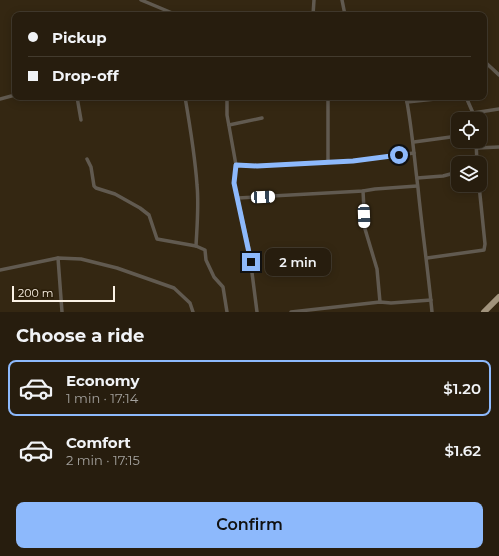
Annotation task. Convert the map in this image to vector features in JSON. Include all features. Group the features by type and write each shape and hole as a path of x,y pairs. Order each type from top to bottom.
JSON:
{"highway":[{"path":"484,312 499,297"}],"street":[{"path":"141,0 170,12"},
{"path":"313,12 314,0"},
{"path":"342,0 344,12"},
{"path":"487,64 499,75"},
{"path":"0,99 12,96"},
{"path":"78,100 81,120"},
{"path":"186,100 192,136 197,186 196,246"},
{"path":"227,100 227,115 236,165 234,183 249,249 257,312"},
{"path":"328,100 328,162"},
{"path":"426,100 407,102 414,142 417,186 427,258 432,312"},
{"path":"467,100 473,112"},
{"path":"482,112 499,110"},
{"path":"229,125 262,118"},
{"path":"414,142 451,137"},
{"path":"487,148 499,147"},
{"path":"477,148 477,156"},
{"path":"236,165 257,166 353,161 414,153"},
{"path":"87,159 91,166 94,186 115,194 140,208 148,215 157,239 196,246 205,250 206,260 214,276 223,287 227,312"},
{"path":"417,178 451,174"},
{"path":"238,198 363,191 417,186"},
{"path":"363,191 365,229 377,269 380,302"},
{"path":"427,258 484,250 486,244 480,192"},
{"path":"58,258 62,312"},
{"path":"0,270 58,258 81,259 95,262 165,284 180,292 190,303 193,312"},
{"path":"291,312 380,302 391,303 431,300"}],"route":[{"path":"251,262 234,183 236,165 257,166 353,161 399,155"}]}
